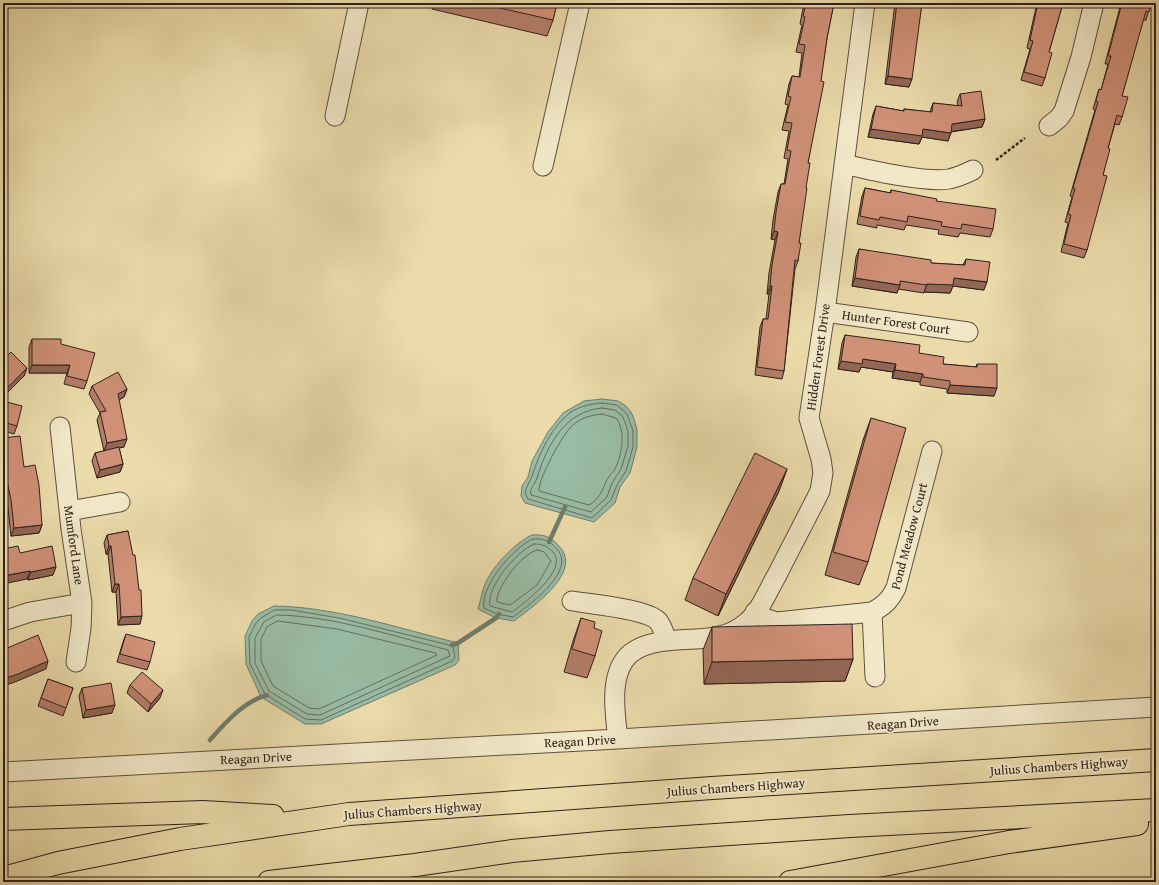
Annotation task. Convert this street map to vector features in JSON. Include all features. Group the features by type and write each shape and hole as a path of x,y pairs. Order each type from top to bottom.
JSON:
{"highway":[{"name":"Julius Chambers Highway","path":"316,818 382,811 1156,760"},
{"path":"269,882 415,865 512,851 603,842 850,826 1156,810"},
{"path":"3,819 203,812 316,818"},
{"path":"3,878 58,863 180,839 316,818"},
{"path":"790,882 1009,842 1156,821"}],"street":[{"path":"335,116 359,3"},
{"path":"543,166 580,3"},
{"name":"Hidden Forest Drive","path":"618,739 614,706 615,686 620,669 631,653 645,646 667,641 713,638 730,634 747,623 762,602 820,492 823,473 821,459 809,418 825,312 865,3"},
{"path":"1049,126 1059,118 1064,111 1081,57 1094,3"},
{"path":"844,164 872,170 948,179 973,170"},
{"name":"Hunter Forest Court","path":"825,312 968,332"},
{"name":"Mumford Lane","path":"60,427 69,511 82,603 81,628 76,662"},
{"name":"Pond Meadow Court","path":"755,612 764,618 777,622 872,612 887,603 896,588 932,451"},
{"path":"69,511 120,502"},
{"path":"572,601 645,613 657,620 663,629 667,641"},
{"path":"3,621 30,612 82,603"},
{"path":"872,612 875,677"},
{"name":"Reagan Drive","path":"3,772 618,739 1156,707"}],"path":[{"path":"997,159 1024,139"}],"water":[{"path":"602,399 618,401 626,406 631,412 637,430 637,447 630,473 620,487 615,503 594,522 525,503 521,496 522,486 528,477 532,461 548,432 563,413 584,401"},
{"path":"532,535 540,535 553,540 565,556 565,567 553,588 514,621 496,618 478,609 489,576 499,562 519,543"},
{"path":"274,606 297,607 344,614 458,643 459,660 455,665 321,724 305,724 261,697 246,664 245,636 252,621 258,614"}],"building":[{"path":"478,3 557,3 553,20"},
{"path":"806,3 834,3 821,81 824,82 808,163 810,163 799,243 801,243 798,261 795,260 784,371 757,367 763,319 768,319 772,286 770,286 772,265 778,232 774,231 776,212 781,184 785,184 791,151 787,150 792,123 785,122 791,97 788,96 792,76 800,77 805,45 799,44 805,17 803,16"},
{"path":"897,3 922,3 912,79 888,76"},
{"path":"1038,3 1063,3 1049,52 1052,53 1045,78 1024,72 1033,41 1030,40"},
{"path":"1122,3 1151,3 1149,12 1146,11 1122,96 1128,97 1122,117 1117,115 1108,148 1110,149 1103,175 1107,176 1087,250 1064,244 1071,215 1068,214 1075,189 1073,188 1098,102 1096,101 1099,89 1101,90 1111,56 1108,56"},
{"path":"981,91 985,119 952,124 951,133 923,129 922,136 871,129 876,106 904,111 904,109 932,112 933,103 962,106 960,94"},
{"path":"865,188 891,193 891,190 937,199 936,201 996,209 993,229 962,224 961,229 941,226 942,222 908,216 907,222 880,217 879,220 860,216"},
{"path":"859,249 931,260 931,263 965,265 966,259 990,262 987,282 954,278 953,285 926,285 900,281 900,285 855,278"},
{"path":"845,335 920,345 919,353 944,357 943,364 977,367 977,364 997,364 997,388 950,385 950,381 923,377 923,374 895,370 896,364 863,359 862,364 841,361"},
{"path":"32,339 61,339 61,344 95,353 87,381 67,376 70,365 32,365"},
{"path":"11,352 27,368 6,389 3,385 3,360"},
{"path":"118,372 127,389 118,394 127,439 107,443 100,412 106,411 92,386"},
{"path":"3,401 22,406 17,426 3,422"},
{"path":"871,418 906,428 868,562 833,552"},
{"path":"20,436 24,467 35,465 39,485 42,525 14,528 11,500 3,462 3,438"},
{"path":"119,447 123,464 100,470 95,453"},
{"path":"755,453 787,469 726,594 693,578"},
{"path":"128,531 133,555 135,555 139,590 141,590 142,616 121,617 119,584 115,584 111,546 109,546 107,535"},
{"path":"18,546 20,553 52,546 56,567 3,576 3,549"},
{"path":"581,618 595,622 594,628 602,631 595,656 572,649"},
{"path":"852,624 853,659 712,662 712,627"},
{"path":"126,634 155,642 150,662 120,654"},
{"path":"38,635 48,661 3,679 3,647 4,646 5,649"},
{"path":"142,672 163,690 151,704 130,685"},
{"path":"48,679 73,688 66,708 41,698"},
{"path":"111,683 115,705 86,710 82,688"}],"waterway":[{"path":"549,542 565,507"},
{"path":"452,645 458,643 496,618 499,614"},
{"path":"210,740 236,713 250,702 267,695"}]}
